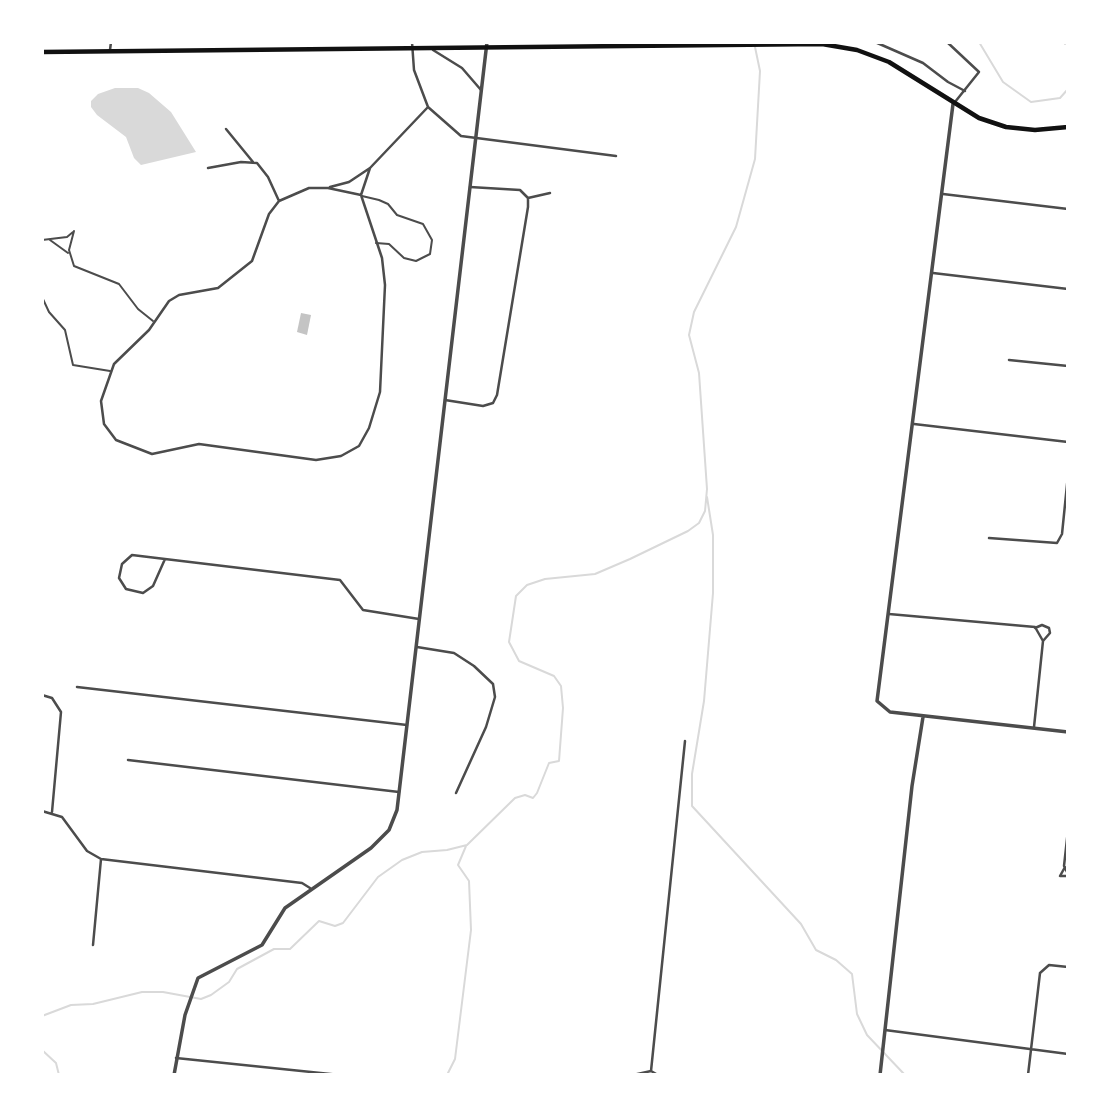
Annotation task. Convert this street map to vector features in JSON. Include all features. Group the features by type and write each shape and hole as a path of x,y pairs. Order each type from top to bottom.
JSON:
{"main road":[{"path":"42,52 189,52 412,45 430,48 655,43 822,44 857,50 889,62 979,118 1006,127 1035,130 1068,127"}],"street":[{"path":"110,50 111,42"},
{"path":"189,52 190,42"},
{"path":"266,50 267,42"},
{"path":"342,42 342,49"},
{"path":"875,42 923,64 948,82 965,90"},
{"path":"947,42 979,72 953,104 877,701 885,710 923,717 1068,732"},
{"path":"412,45 418,85 428,107 461,136 616,156"},
{"path":"174,1075 193,988 206,971 248,954 262,945 285,908 371,848 389,830 397,810 487,45"},
{"path":"430,48 462,68 481,90"},
{"path":"328,188 349,182 370,168 428,107"},
{"path":"226,129 268,177 279,201"},
{"path":"208,169 253,162"},
{"path":"361,195 328,188 309,188 279,201 269,214 254,256 243,269 218,288 174,297 154,322 120,356 110,371 101,401 104,424 116,440 133,449 152,454 199,444 316,460 341,456 359,446 365,437 380,392 385,285 376,243 361,195 370,168"},
{"path":"470,187 520,190 528,198"},
{"path":"528,198 550,192"},
{"path":"942,194 1068,209"},
{"path":"445,400 482,406 493,403 498,393 528,198"},
{"path":"933,272 1068,289"},
{"path":"1009,360 1068,366"},
{"path":"493,403 496,408"},
{"path":"914,424 1068,442"},
{"path":"989,538 1057,543 1062,534 1068,475"},
{"path":"165,559 149,591 137,594 122,584 119,571 132,555 340,580 362,610 419,619"},
{"path":"889,614 1035,628 1042,625 1049,628 1050,633 1043,641 1034,728"},
{"path":"1035,628 1043,641"},
{"path":"417,647 454,653 493,684 495,697 486,727 456,793"},
{"path":"76,687 407,725"},
{"path":"42,695 52,698 61,712 52,812"},
{"path":"880,1074 912,786 923,717"},
{"path":"651,1071 685,741"},
{"path":"128,760 399,792"},
{"path":"42,811 52,812 66,820 87,851 102,859 302,883 310,888"},
{"path":"1065,867 1068,875 1060,876 1065,867 1068,830"},
{"path":"93,945 102,859"},
{"path":"1028,1075 1040,973 1049,965 1068,967"},
{"path":"885,1030 1068,1054"},
{"path":"176,1058 340,1075"},
{"path":"633,1075 651,1071 658,1075"}],"lane":[{"path":"361,195 388,204 397,215 423,223 432,240 430,254 415,261 404,258 389,244 376,243"},
{"path":"42,240 66,237 74,232 69,256"},
{"path":"49,240 69,256 74,266 119,284 138,309 154,322"},
{"path":"42,297 65,330 73,365 110,371"}],"shaded area":[{"path":"115,88 138,88 149,93 171,112 196,152 141,165 134,158 126,137 97,115 91,107 91,101 98,94"}],"building":[{"path":"301,313 311,315 307,335 297,332"}],"waterway":[{"path":"979,42 1003,82 1031,102 1060,98 1068,89"},
{"path":"42,1016 71,1005 93,1004 142,992 163,992 201,999 211,995 229,982 237,969 274,949 290,949 319,921 335,926 343,923 378,877 402,860 422,852 467,845 515,798 525,795 533,798 537,793 549,763 559,761 563,708 561,686 554,676 519,661 509,642 516,596 527,585 545,579 595,574 630,559 688,531 699,523 705,511 707,489 699,373 689,335 694,312 736,227 755,159 760,71 755,47"},
{"path":"707,497 713,535 713,593 704,701 692,774 692,806 801,924 816,950 836,960 852,974 857,1014 867,1035 905,1075"},
{"path":"447,1075 455,1059 471,930 469,881 458,865 466,846"},
{"path":"42,1050 56,1063 59,1075"}]}
